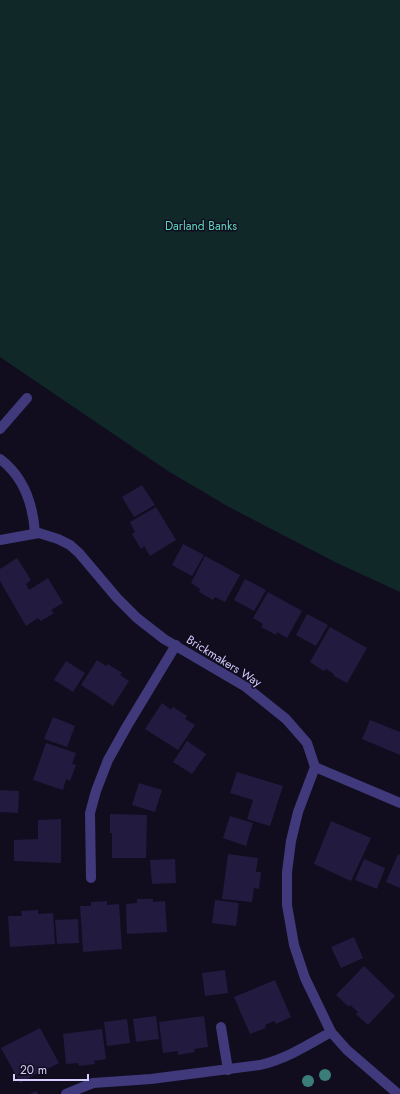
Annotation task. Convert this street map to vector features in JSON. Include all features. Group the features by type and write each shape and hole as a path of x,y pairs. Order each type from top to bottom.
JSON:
{"lane":[{"path":"0,429 27,398"},
{"path":"0,459 16,474 26,490 33,513 35,533"},
{"name":"Brickmakers Way","path":"0,540 35,533 48,535 74,548 131,613 155,632 246,687 286,719 307,743 315,767"},
{"path":"91,878 90,813 96,791 108,760 176,645"},
{"path":"398,1094 347,1050 331,1032 304,978 294,945 287,905 287,872 291,841 298,812 315,767 400,803"},
{"path":"221,1027 228,1070"},
{"path":"66,1094 93,1083 151,1079 228,1070 276,1062 331,1032"}],"green space":[{"name":"Darland Banks","path":"0,0 400,0 400,592 337,563 229,507 168,471 0,357"}],"building":[{"path":"142,485 155,505 134,517 122,497"},
{"path":"156,507 176,540 150,556 144,546 141,549 132,534 135,532 130,522"},
{"path":"183,544 204,555 192,576 172,565"},
{"path":"205,556 240,575 225,602 215,597 213,600 199,592 200,589 191,583"},
{"path":"17,558 31,580 26,584 29,590 48,578 63,603 51,610 54,613 41,621 38,618 26,626 0,581 0,569"},
{"path":"245,579 266,590 254,611 234,600"},
{"path":"268,592 302,611 287,638 277,632 276,635 261,627 263,624 253,618"},
{"path":"307,614 328,625 316,646 296,635"},
{"path":"330,627 367,648 347,683 334,676 334,674 326,669 324,671 310,662"},
{"path":"97,660 106,666 108,664 122,673 120,675 129,681 113,706 81,685"},
{"path":"66,661 85,673 73,692 54,680"},
{"path":"162,703 171,710 173,707 187,716 185,719 195,725 178,750 145,729"},
{"path":"53,717 75,726 67,747 44,739"},
{"path":"370,720 400,732 400,755 362,739"},
{"path":"187,741 206,754 192,774 173,762"},
{"path":"46,743 76,753 72,764 76,765 70,781 66,779 63,790 33,780"},
{"path":"237,772 283,786 270,826 247,819 253,800 230,793"},
{"path":"139,783 162,790 155,812 132,805"},
{"path":"0,790 19,791 18,813 0,812"},
{"path":"110,814 147,815 146,858 112,858"},
{"path":"230,816 253,823 246,846 223,838"},
{"path":"61,819 61,863 14,861 14,840 38,839 38,820"},
{"path":"331,821 371,838 351,881 314,864"},
{"path":"228,854 258,858 256,872 261,872 259,889 254,888 252,902 222,899"},
{"path":"398,854 400,855 400,888 386,882"},
{"path":"175,859 176,883 152,884 150,860"},
{"path":"364,859 385,868 377,889 355,880"},
{"path":"137,899 153,899 153,902 165,901 167,932 127,934 126,904 137,903"},
{"path":"215,900 239,903 236,926 212,923"},
{"path":"107,901 107,905 119,904 122,949 83,952 80,906 91,906 91,902"},
{"path":"38,910 38,914 53,913 55,944 10,947 8,916 22,916 21,911"},
{"path":"78,919 79,943 57,944 55,920"},
{"path":"354,937 363,958 341,968 331,947"},
{"path":"364,966 395,996 368,1025 356,1014 358,1012 350,1005 349,1007 336,995"},
{"path":"225,970 228,993 205,996 202,973"},
{"path":"275,980 291,1017 276,1024 274,1021 265,1025 266,1028 250,1034 234,997"},
{"path":"156,1016 159,1039 136,1042 133,1019"},
{"path":"204,1016 208,1047 194,1049 195,1052 178,1055 178,1051 163,1053 159,1022"},
{"path":"127,1019 130,1043 107,1046 104,1022"},
{"path":"40,1028 59,1063 20,1083 1,1048"},
{"path":"102,1029 106,1059 94,1061 95,1064 79,1066 78,1063 66,1064 63,1034"},
{"path":"36,1091 38,1094 30,1094"}]}
